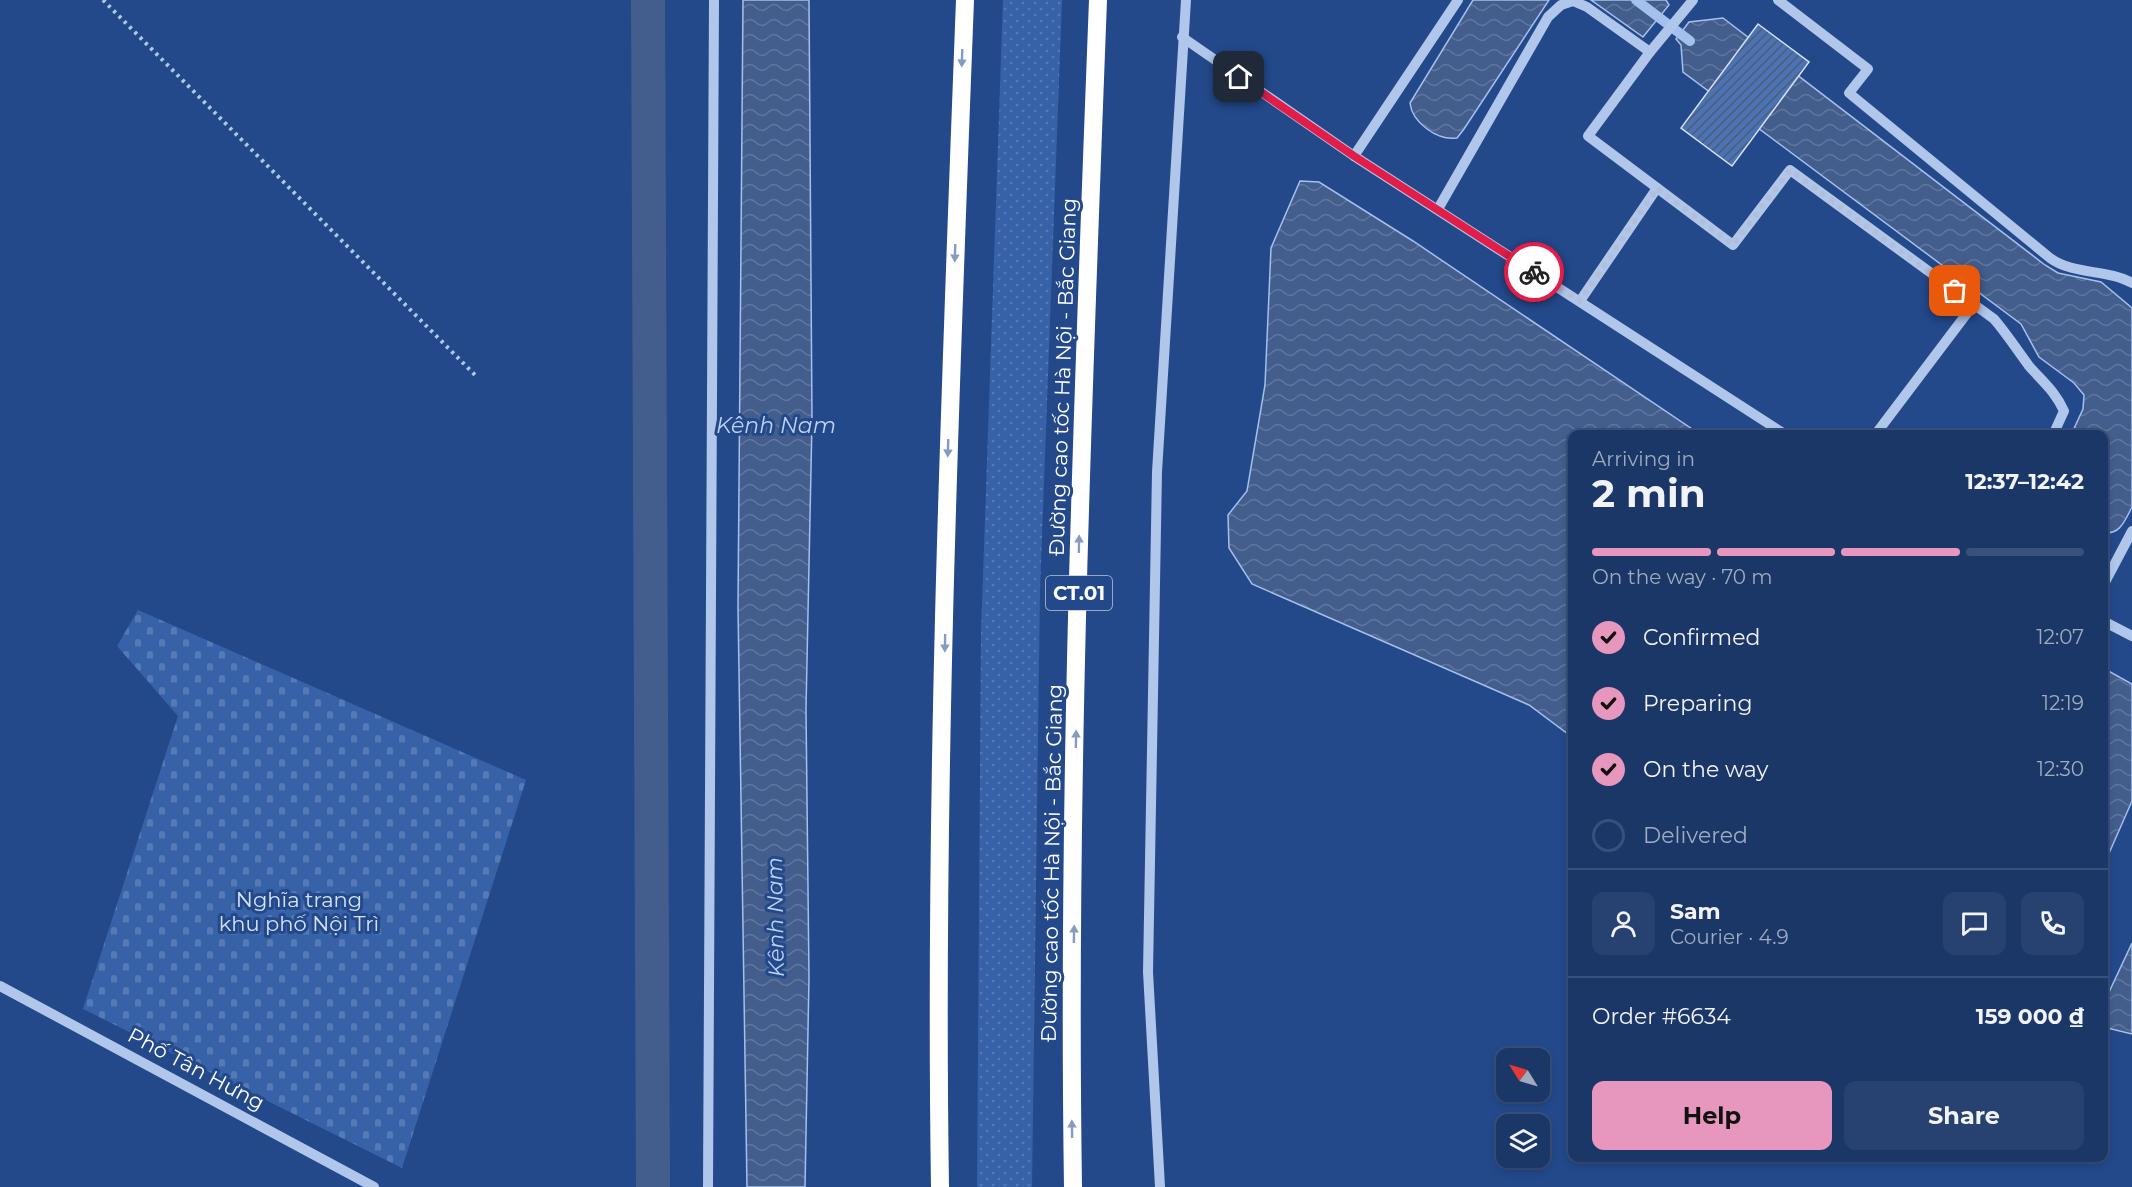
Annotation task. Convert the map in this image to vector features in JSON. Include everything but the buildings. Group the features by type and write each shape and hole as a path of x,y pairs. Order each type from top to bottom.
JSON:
{"highway":[{"path":"940,1187 938,1071 947,460 965,0"},
{"name":"Đường cao tốc Hà Nội - Bắc Giang","path":"1073,1187 1071,1070 1080,467 1098,0"}],"street":[{"path":"708,1187 714,0"},
{"path":"1160,1187 1148,972 1157,472 1186,0"},
{"path":"1354,156 1458,0"},
{"path":"1693,0 1650,52 1588,136 1733,245 1790,170 1994,319 2015,343 2027,363 2056,393 2064,411 2055,430"},
{"path":"1778,0 1868,69 1849,93 2022,236 2059,265 2119,277 2132,283"},
{"path":"1438,209 1524,56 1548,17 1561,5 1573,1 1587,7 1650,52"},
{"path":"1182,37 1354,156 1778,430"},
{"path":"1580,301 1657,188"},
{"path":"1879,430 1974,304"},
{"path":"2108,577 2132,531"},
{"path":"2108,624 2132,636"},
{"name":"Phố Tân Hưng","path":"0,986 374,1187"}],"path":[{"path":"103,0 477,377"}],"green space":[{"path":"1003,0 1062,0 1040,590 1032,1187 977,1187 981,634"},
{"name":"Nghĩa trang khu phố Nội Trì","path":"138,610 526,780 402,1168 83,1009 178,716 117,646"}],"water":[{"name":"Kênh Nam","path":"743,0 809,0 812,421 806,709 809,978 805,1187 747,1187 738,607"},
{"path":"1473,0 1549,0 1464,129 1457,138 1449,138 1434,133 1420,123 1410,103"},
{"path":"1591,0 1666,0 1669,5 1643,37"},
{"path":"1723,18 2045,265 2058,273 2101,282 2132,308 2132,507 2118,529 2108,533 2108,430 2073,430 2083,409 2084,395 2074,383 2039,357 2021,324 1683,72 1681,45 1676,39 1689,22"},
{"path":"1300,181 1319,182 1413,241 1694,430 1568,430 1568,734 1529,705 1252,584 1229,548 1228,515 1247,491 1265,385 1271,248"},
{"path":"2108,671 2132,684 2132,801 2108,856"},
{"path":"2132,943 2132,1034 2108,1028 2108,994"}],"waterway":[{"path":"648,0 653,1187"},
{"path":"1636,0 1690,41"}],"way so far":[{"path":"1534,272 1580,301 1657,188 1733,245 1790,170 1955,291"}],"route":[{"path":"1239,77 1354,156 1534,272"}]}
